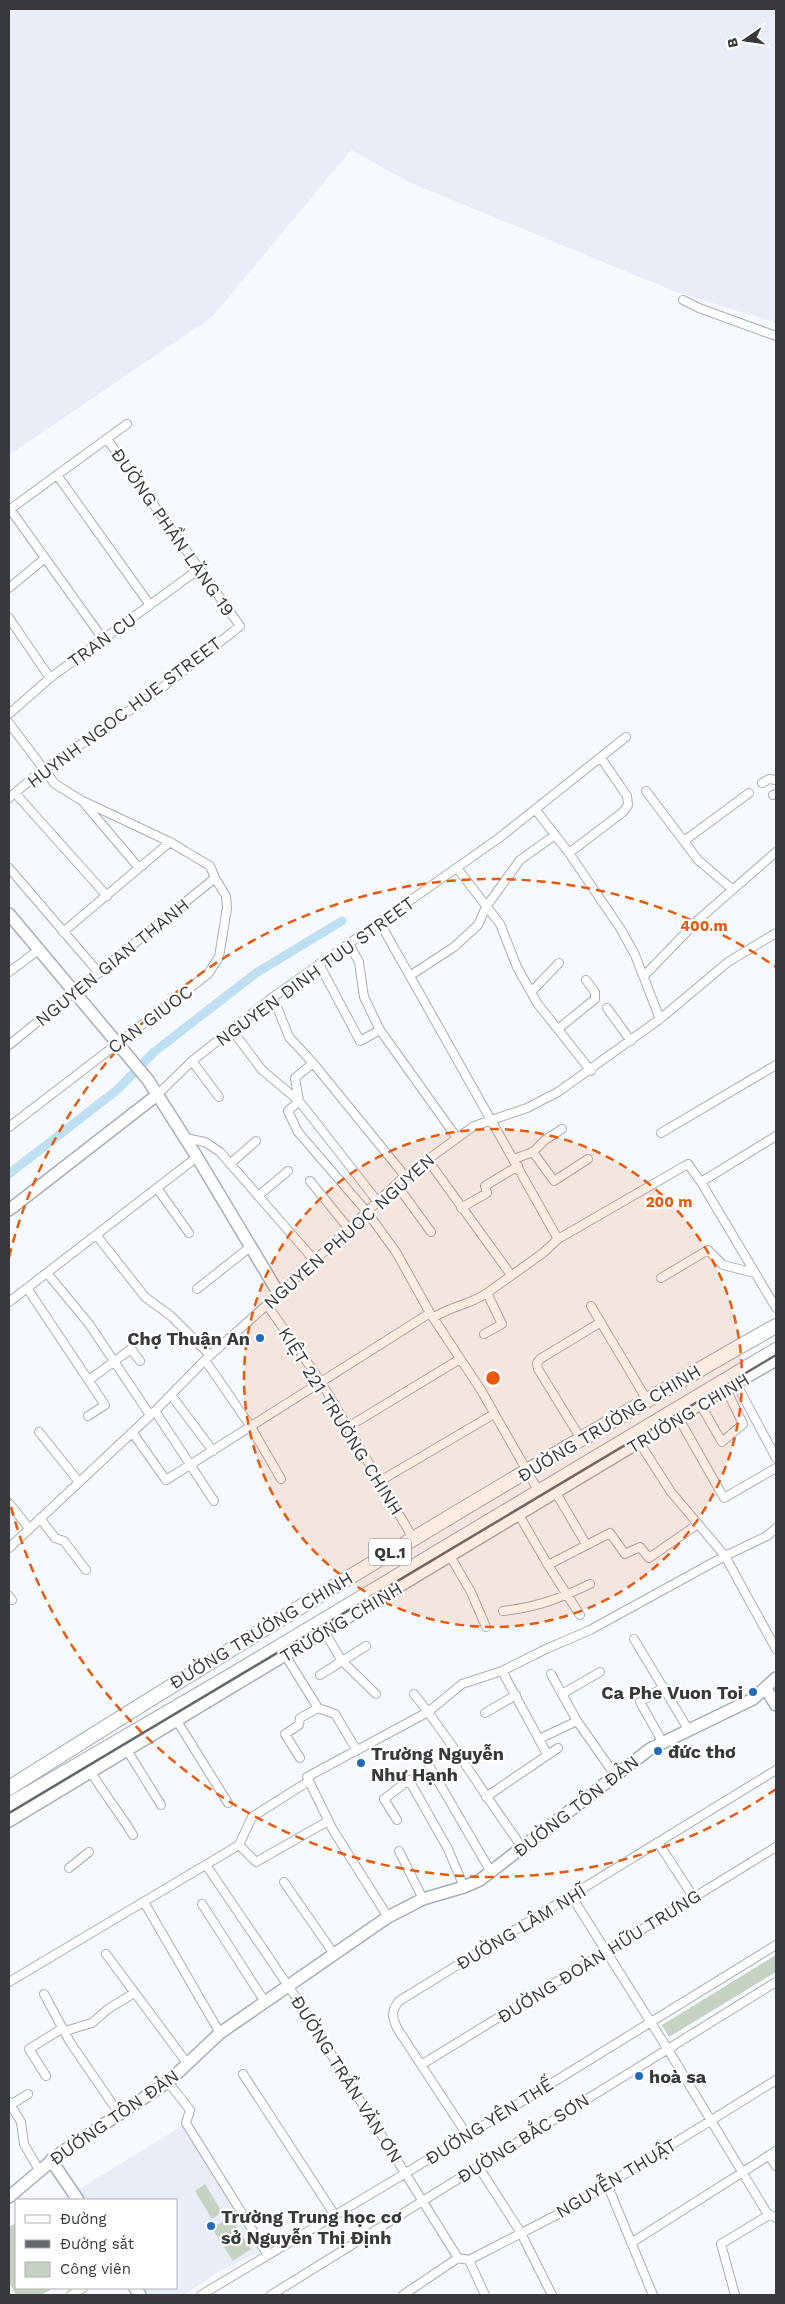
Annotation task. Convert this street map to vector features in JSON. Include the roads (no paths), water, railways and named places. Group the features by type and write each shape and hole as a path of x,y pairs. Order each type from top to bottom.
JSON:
{"highway":[{"name":"ĐƯỜNG TRƯỜNG CHINH","path":"9,1788 203,1666 413,1538 776,1326"},
{"name":"ĐƯỜNG TRƯỜNG CHINH","path":"9,1805 216,1685 539,1492 730,1384 776,1350"},
{"path":"716,1360 730,1384"},
{"path":"203,1666 216,1685"}],"street":[{"path":"683,300 699,308 776,336"},
{"path":"102,639 9,510 128,424"},
{"name":"ĐƯỜNG PHẦN LĂNG 19","path":"107,439 240,626"},
{"path":"57,475 150,605"},
{"path":"9,588 44,559"},
{"name":"TRAN CU","path":"9,714 50,678 199,569"},
{"path":"9,618 50,678"},
{"name":"HUYNH NGOC HUE STREET","path":"12,796 46,769 159,690 240,626"},
{"path":"9,723 56,784 81,800 139,868"},
{"name":"NGUYEN DINH TUU STREET","path":"9,1210 157,1095 192,1061 273,997 457,868 626,737"},
{"path":"569,853 622,812 628,805 627,796 601,758"},
{"path":"762,782 769,779 776,780"},
{"path":"646,791 698,860 732,889"},
{"path":"684,841 749,793"},
{"path":"12,796 107,896"},
{"name":"CAN GIUOC","path":"9,1128 117,1043 198,983 215,965 223,942 227,908 226,896 214,878 210,866 170,842 81,800"},
{"path":"535,809 569,853 622,931 644,976 660,1019"},
{"path":"411,975 454,947 478,925 486,907 520,860 555,835"},
{"path":"63,932 170,842"},
{"path":"644,976 698,920 776,852"},
{"path":"9,868 99,973"},
{"path":"457,868 500,924 517,967 531,992 591,1071"},
{"name":"NGUYEN GIAN THANH","path":"9,1045 76,993 214,878"},
{"path":"9,914 117,1043 157,1095 197,1157 279,1294"},
{"path":"380,923 558,1239"},
{"name":"NGUYEN PHUOC NGUYEN","path":"9,1548 153,1413 207,1358 315,1261 405,1176 474,1126 527,1108 558,1092 591,1071 660,1019 728,962 776,933"},
{"path":"349,944 359,962 364,997 380,1030 457,1138"},
{"path":"9,972 40,949"},
{"path":"531,992 558,963"},
{"path":"319,964 360,1041 380,1030"},
{"path":"558,1029 595,999 595,992 586,980"},
{"path":"273,997 289,1037 314,1063 405,1176"},
{"path":"607,1008 631,1041"},
{"path":"232,1030 262,1070 299,1101 378,1202"},
{"path":"192,1061 219,1097"},
{"path":"299,1101 295,1078 314,1063"},
{"path":"661,1133 776,1065"},
{"path":"299,1101 288,1111 298,1132 367,1212 396,1252 539,1492"},
{"path":"461,1208 487,1193 485,1186 562,1129"},
{"path":"701,1182 776,1136"},
{"path":"185,1138 212,1146 231,1164 315,1261"},
{"path":"231,1164 256,1141"},
{"path":"533,1152 554,1181 588,1159"},
{"path":"9,1302 197,1157"},
{"path":"427,1159 511,1275"},
{"path":"132,1432 166,1480 321,1382 432,1315 472,1303 487,1294 543,1253 558,1239 682,1166 689,1164 776,1308"},
{"path":"258,1196 288,1171"},
{"path":"310,1181 349,1229"},
{"path":"396,1184 431,1232"},
{"path":"157,1188 189,1233"},
{"path":"97,1236 145,1297 170,1316 207,1358 251,1427 280,1479"},
{"path":"197,1289 250,1247"},
{"path":"661,1278 708,1250 723,1265 755,1273"},
{"path":"47,1273 85,1318 114,1362 191,1465 214,1501"},
{"path":"27,1288 105,1405 88,1416"},
{"path":"484,1334 502,1324 487,1294"},
{"name":"KIỆT 221 TRƯỜNG CHINH","path":"267,1305 321,1382 413,1538"},
{"path":"591,1306 648,1400"},
{"path":"581,1439 538,1369 537,1363 540,1359 601,1322"},
{"path":"90,1380 132,1349 140,1361"},
{"path":"348,1427 460,1359"},
{"name":"TRƯỜNG CHINH","path":"9,1821 556,1493 730,1384 776,1360"},
{"path":"730,1384 776,1458"},
{"name":"ĐƯỜNG TRƯỜNG CHINH","path":"700,1404 722,1442 743,1424 730,1384"},
{"path":"171,1395 213,1451"},
{"path":"380,1481 494,1414"},
{"path":"678,1417 724,1498 776,1468"},
{"path":"39,1432 79,1482"},
{"path":"639,1442 671,1492 725,1556 776,1649"},
{"name":"ĐƯỜNG TRƯỜNG CHINH","path":"556,1493 586,1544"},
{"path":"9,1503 29,1528"},
{"path":"519,1515 580,1615"},
{"path":"40,1518 55,1538 64,1541 86,1570"},
{"path":"548,1565 586,1544 600,1540 610,1532 625,1554 640,1547 649,1558 698,1524"},
{"path":"388,1917 328,1821 306,1777 428,1712 462,1684 502,1672 546,1649 590,1630 725,1556 767,1536 776,1528"},
{"path":"450,1556 471,1592 486,1627"},
{"path":"503,1611 534,1607 590,1584"},
{"name":"ĐƯỜNG TRƯỜNG CHINH","path":"324,1632 342,1660 376,1694"},
{"path":"634,1639 688,1729"},
{"path":"320,1675 366,1646"},
{"path":"285,1655 318,1708 335,1714 360,1747"},
{"path":"502,1672 547,1754"},
{"path":"562,1694 600,1672"},
{"path":"551,1674 577,1721 615,1775"},
{"name":"ĐƯỜNG TÔN ĐẢN","path":"9,2197 51,2160 168,2082 220,2033 388,1917 423,1899 464,1887 491,1872 615,1775 662,1741 742,1705 766,1689 776,1678"},
{"path":"662,1741 640,1702 664,1687"},
{"path":"766,1689 776,1705"},
{"path":"414,1694 444,1732 486,1797 522,1847"},
{"path":"485,1713 516,1695"},
{"path":"300,1758 285,1734 299,1725 300,1718 318,1708"},
{"path":"177,1721 228,1803"},
{"path":"539,1738 577,1721"},
{"path":"486,1797 558,1748"},
{"path":"127,1750 161,1805"},
{"path":"427,1762 491,1872"},
{"name":"ĐƯỜNG LÂM NHĨ","path":"467,2135 394,2021 393,2009 399,2001 572,1897 776,1770"},
{"path":"91,1772 109,1802 116,1808 133,1835"},
{"path":"397,1820 384,1799 410,1780 448,1849 464,1887"},
{"path":"9,1982 239,1845 252,1817 309,1781"},
{"path":"239,1845 256,1862 328,1821"},
{"path":"658,1844 694,1898"},
{"name":"ĐƯỜNG ĐOÀN HỮU TRƯNG","path":"421,2065 776,1847"},
{"path":"399,1851 423,1899"},
{"path":"69,1868 89,1852"},
{"name":"ĐƯỜNG TRẦN VĂN ƠN","path":"206,1865 288,1985 458,2258"},
{"path":"284,1882 334,1954"},
{"path":"572,1897 743,2173 772,2216 720,2244 736,2295"},
{"path":"144,1902 220,2033"},
{"path":"202,1904 265,2002"},
{"name":"ĐƯỜNG YÊN THẾ","path":"201,2295 334,2214 408,2176 467,2135 652,2025 776,1945"},
{"name":"ĐƯỜNG TÔN ĐẢN","path":"106,1954 187,2063"},
{"name":"ĐƯỜNG BẮC SƠN","path":"271,2295 776,1982"},
{"path":"46,2076 29,2049 64,2030 92,2023 108,2009 134,1993"},
{"path":"44,1994 64,2030 120,2115"},
{"path":"243,2074 334,2214"},
{"name":"NGUYỄN THUẬT","path":"521,2233 568,2209 776,2080"},
{"path":"168,2082 190,2110 186,2123 268,2255"},
{"name":"ĐƯỜNG TÔN ĐẢN","path":"28,2094 9,2104 21,2122 24,2144 39,2170"},
{"path":"631,2243 773,2153 776,2166"},
{"path":"51,2160 77,2199"},
{"path":"478,2166 521,2233 552,2295"},
{"path":"607,2184 652,2295"},
{"path":"403,2295 458,2258 469,2260 521,2233"},
{"path":"469,2260 485,2295"}],"waterway":[{"path":"9,1174 117,1090 154,1052 256,973 342,921"}],"railway":[{"path":"9,1813 776,1355"}],"place":[{"name":"Chợ Thuận An","path":"260,1338"},
{"name":"Ca Phe Vuon Toi","path":"753,1692"},
{"name":"đức thơ","path":"658,1751"},
{"name":"Trường Nguyễn Như Hạnh","path":"361,1763"},
{"name":"hoà sa","path":"639,2076"},
{"name":"Trường Trung học cơ sở Nguyễn Thị Định","path":"211,2226"}]}
